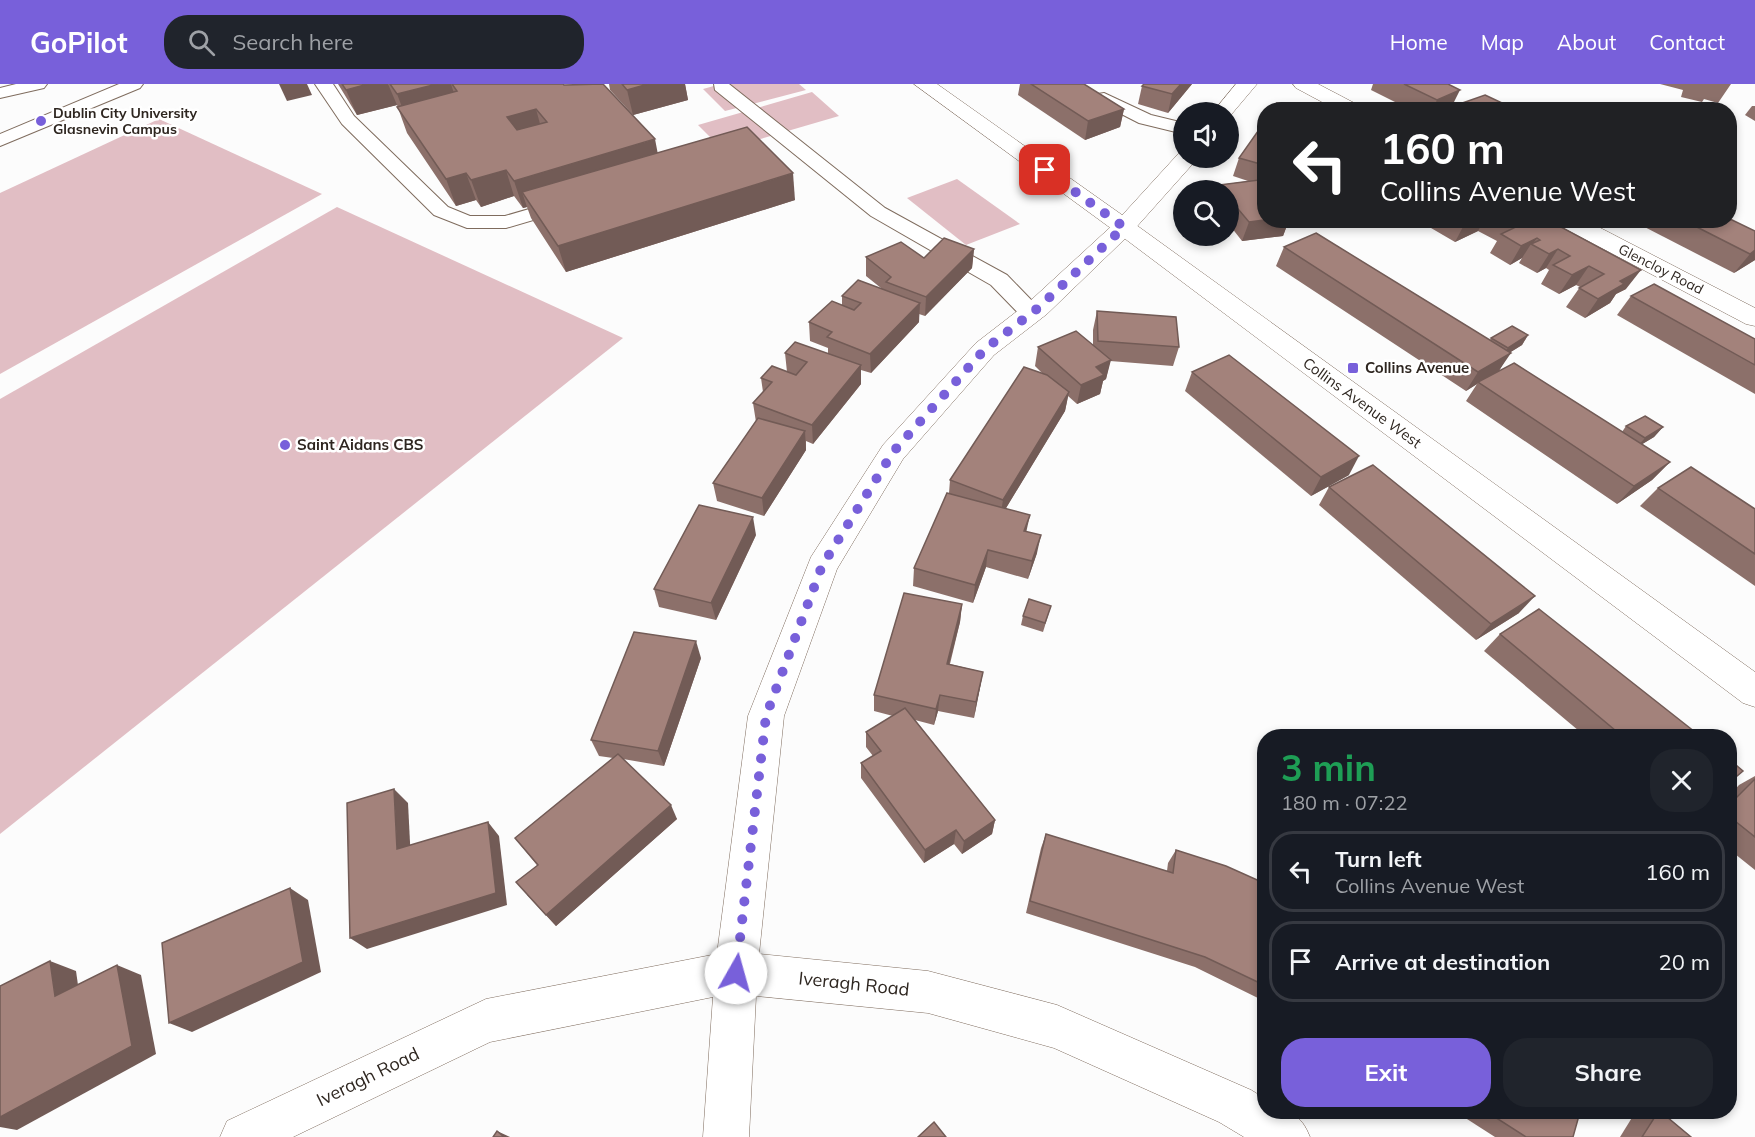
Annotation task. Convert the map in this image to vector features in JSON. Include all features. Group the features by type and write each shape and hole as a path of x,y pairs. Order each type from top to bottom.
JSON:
{"street":[{"name":"Collins Avenue West","path":"924,84 1124,227 1755,692"},
{"path":"1232,102 1247,84"},
{"path":"1304,84 1338,102"},
{"path":"726,1137 736,973 766,716 822,566 893,452 985,349 1031,313 1124,227 1178,168"},
{"name":"Glencloy Road","path":"1581,228 1755,318"},
{"name":"Iveragh Road","path":"243,1137 486,1021 699,977 736,973 928,992 1057,1027 1235,1106 1287,1137"}],"lane":[{"path":"0,93 38,84"},
{"path":"0,141 134,84"},
{"path":"324,84 348,120 441,211 467,222 506,222 571,203"},
{"path":"721,86 878,212 999,280 1031,313"},
{"path":"1104,98 1145,119 1173,126"}],"shaded area":[{"path":"721,84 799,84 806,90 725,111 703,89"},
{"path":"812,92 839,116 723,150 698,125"},
{"path":"159,119 322,194 0,374 0,193"},
{"path":"957,179 1020,224 966,245 907,198"},
{"path":"337,207 623,338 0,834 0,399"}],"building":[{"path":"342,84 368,84 346,90"},
{"path":"390,84 437,84 397,94"},
{"path":"452,84 603,84 655,139 514,181 506,170 471,180 466,173 446,179 397,107 457,91","holes":["536,109 547,122 517,130 507,117"]},
{"path":"622,84 648,84 627,90"},
{"path":"1031,84 1084,84 1124,109 1088,121"},
{"path":"1144,84 1181,84 1172,94 1142,86"},
{"path":"1404,84 1448,84 1460,90 1437,100"},
{"path":"1485,95 1500,102 1465,102"},
{"path":"747,127 793,173 558,246 522,192"},
{"path":"1257,132 1257,163 1239,158"},
{"path":"1257,180 1257,221 1249,222 1239,210 1239,182"},
{"path":"1737,222 1755,231 1755,250 1750,254 1699,228 1737,228"},
{"path":"1514,228 1563,228 1641,270 1620,281 1624,284 1598,299 1579,288 1604,274 1589,266 1572,275 1553,265 1570,256 1558,249 1549,254 1531,244 1540,240 1537,238 1521,246 1501,234"},
{"path":"1316,233 1511,353 1478,372 1284,247"},
{"path":"944,238 974,249 926,297 886,282 891,277 866,257 901,242 924,258"},
{"path":"858,280 920,303 870,354 827,337 832,332 809,322 832,301 854,310 861,303 842,296"},
{"path":"1654,284 1755,339 1755,365 1631,296"},
{"path":"1097,311 1176,317 1179,347 1098,341"},
{"path":"1512,326 1528,335 1508,348 1491,338"},
{"path":"1076,331 1111,360 1096,367 1104,375 1081,385 1038,347"},
{"path":"795,342 861,365 812,425 753,403 772,382 761,378 772,366 796,375 807,362 785,353"},
{"path":"1229,355 1359,456 1321,477 1192,372"},
{"path":"1514,363 1670,462 1634,486 1478,382"},
{"path":"1024,367 1047,375 1069,392 1003,500 950,480"},
{"path":"1645,416 1663,427 1645,438 1626,426"},
{"path":"758,418 805,431 762,498 713,483"},
{"path":"1373,465 1535,596 1491,624 1329,487"},
{"path":"1691,467 1755,509 1755,554 1658,488"},
{"path":"947,493 1030,515 1024,531 1041,535 1032,561 988,550 975,585 914,568"},
{"path":"699,505 753,517 711,603 654,589"},
{"path":"904,593 962,604 947,664 983,672 976,702 940,695 936,709 874,695"},
{"path":"1029,599 1051,606 1045,623 1023,616"},
{"path":"1539,609 1691,729 1614,729 1500,634"},
{"path":"634,632 696,641 658,751 591,740"},
{"path":"905,708 995,820 964,841 956,830 925,850 861,763 881,751 866,732"},
{"path":"618,754 671,805 546,915 516,882 538,865 515,838"},
{"path":"1737,766 1743,771 1737,776"},
{"path":"1755,779 1755,837 1737,823 1737,797"},
{"path":"394,789 397,849 488,822 496,893 350,938 347,803"},
{"path":"1046,834 1173,873 1176,850 1226,866 1257,880 1257,982 1205,957 1030,901"},
{"path":"290,888 303,962 169,1023 162,943"},
{"path":"50,961 55,996 117,965 132,1046 0,1117 0,986"},
{"path":"1498,1119 1578,1119 1573,1137 1526,1137"},
{"path":"1654,1119 1669,1119 1691,1137 1642,1137"},
{"path":"934,1122 946,1137 918,1137"},
{"path":"497,1131 504,1137 493,1137"}],"place":[{"name":"Dublin City University Glasnevin Campus","path":"41,121"},
{"name":"Collins Avenue","path":"1353,368"},
{"name":"Saint Aidans CBS","path":"285,445"}],"route":[{"path":"736,973 766,716 822,566 893,452 985,349 1038,308 1124,227 1045,170"}]}
